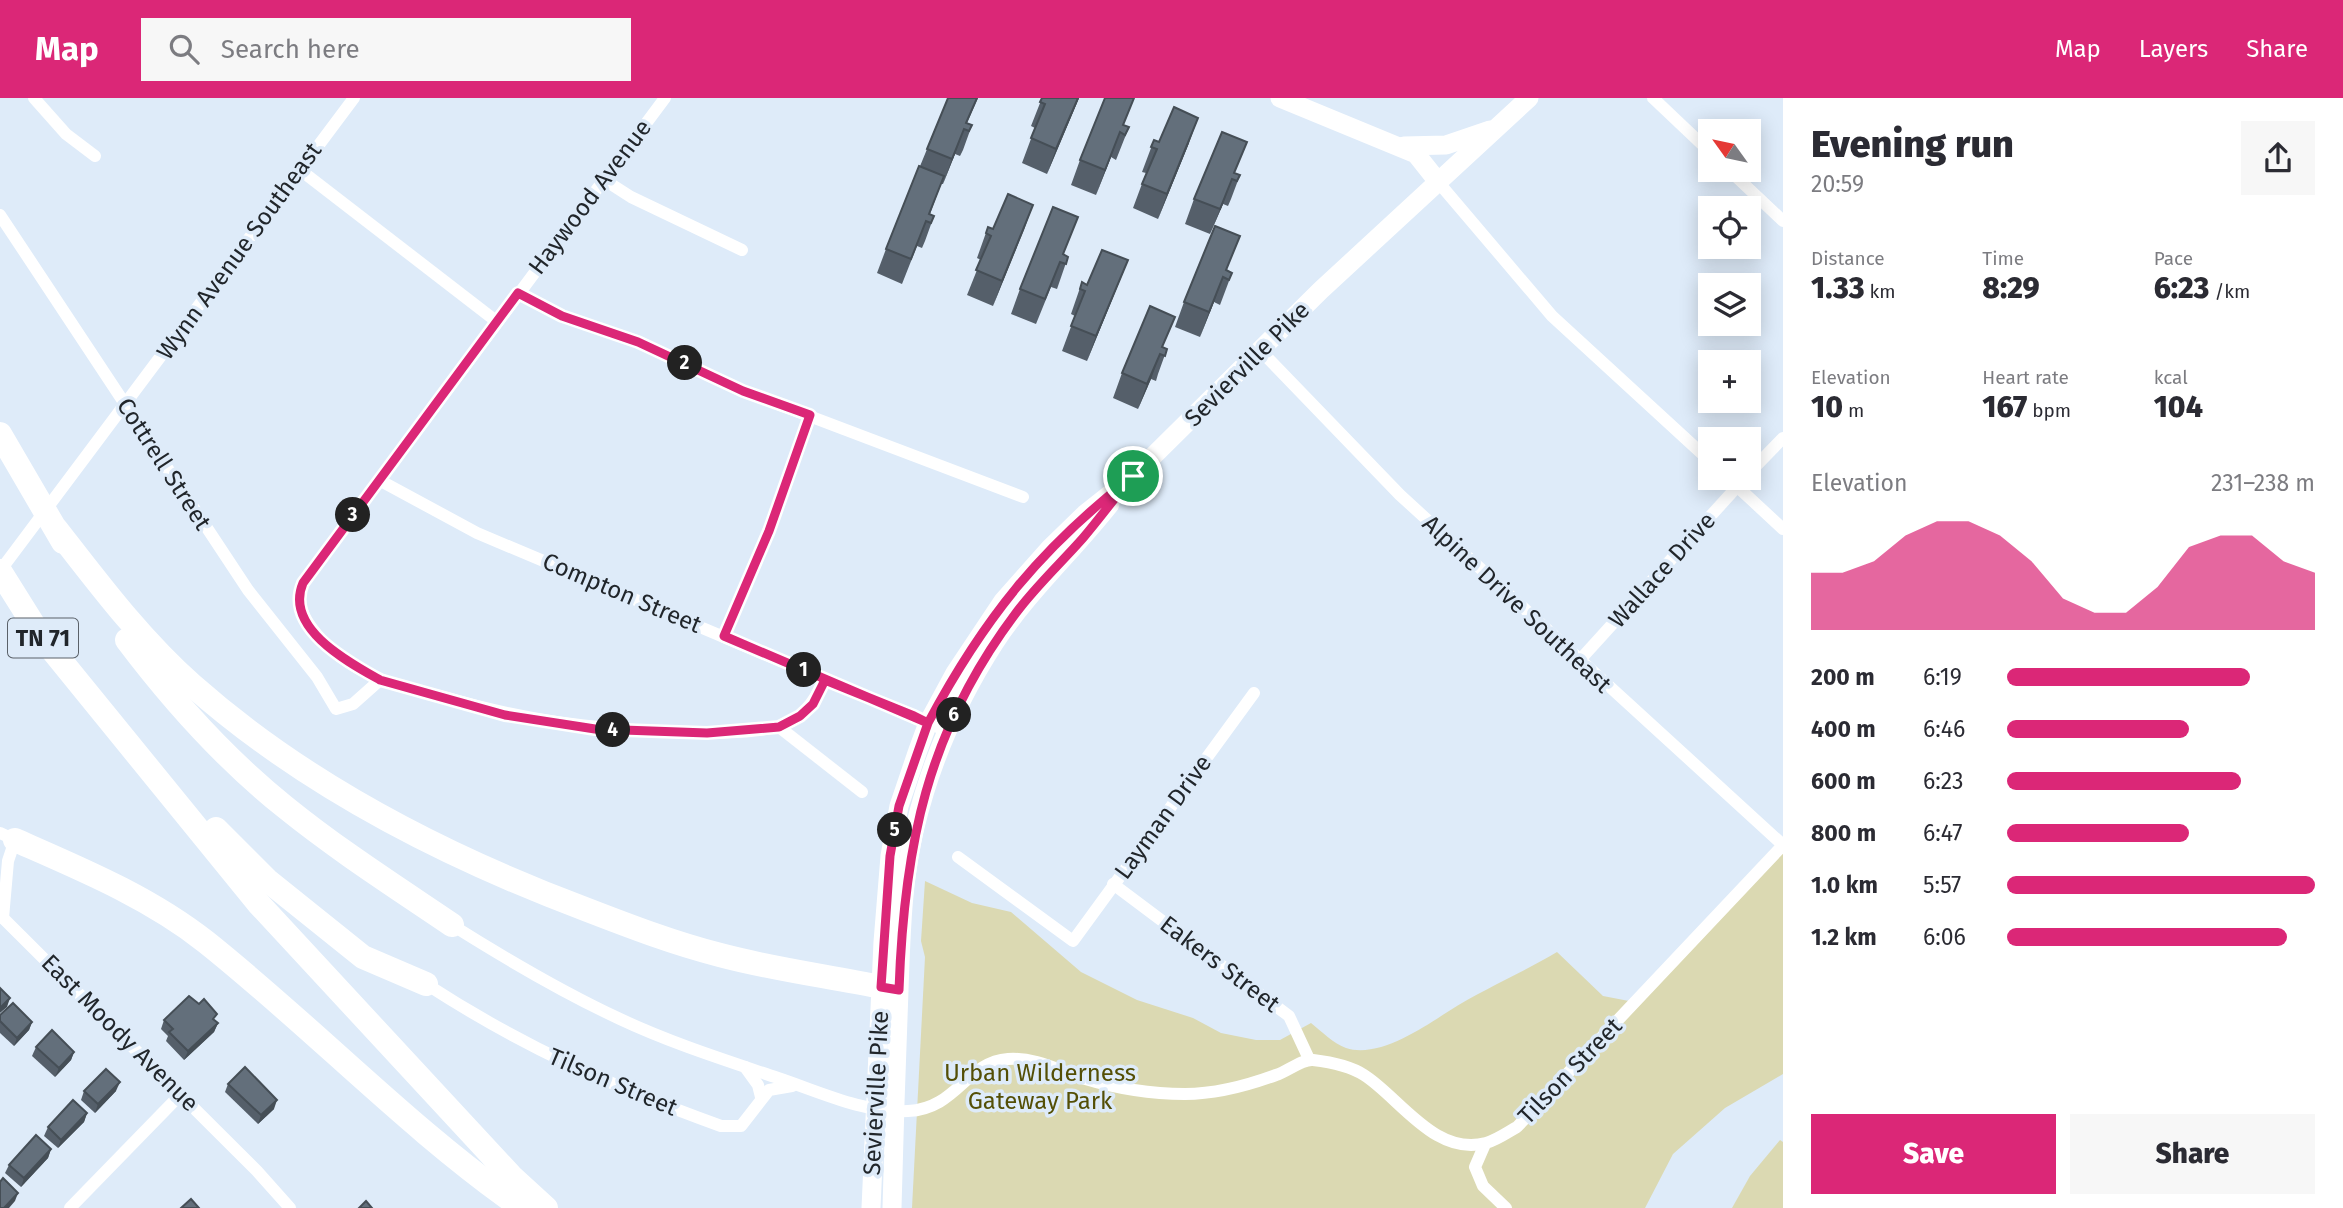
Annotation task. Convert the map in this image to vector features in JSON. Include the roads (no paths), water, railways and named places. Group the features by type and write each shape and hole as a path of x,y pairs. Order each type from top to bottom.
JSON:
{"highway":[{"path":"0,434 102,607 138,655 209,738 285,807 452,925"},
{"path":"57,530 119,610 160,655 223,712 283,755 423,841 529,888 675,943 722,956 890,988"},
{"name":"TN 71","path":"0,571 40,635 92,701"},
{"path":"92,701 267,880 363,957 426,984"},
{"path":"92,701 258,903 502,1166 546,1208"},
{"path":"8,836 110,881 205,942 428,1135 522,1208"}],"street":[{"path":"34,98 66,134 95,156"},
{"name":"Wynn Avenue Southeast","path":"0,571 354,98"},
{"name":"Haywood Avenue","path":"665,98 303,583 299,599 305,619 331,649 380,680 505,715 595,729 707,733 779,727 800,716 813,704 825,680"},
{"path":"1280,98 1416,154 1552,316 1698,450"},
{"name":"Sevierville Pike","path":"892,1208 895,1068 890,988 890,856 899,806 928,723 955,673 1003,601 1037,561 1085,514 1133,476 1321,290 1529,98"},
{"path":"1653,98 1698,141"},
{"path":"1397,146 1447,145 1498,128"},
{"path":"299,169 496,321"},
{"path":"603,178 631,197 742,250"},
{"path":"1741,182 1783,221"},
{"name":"Cottrell Street","path":"0,215 248,590 317,677 336,709 353,704 380,680"},
{"path":"518,293 562,316 638,342 743,391 1023,497"},
{"name":"Alpine Drive Southeast","path":"1261,351 1400,495 1578,662 1783,845"},
{"path":"724,636 769,531 810,415"},
{"name":"Wallace Drive","path":"1761,459 1783,438"},
{"name":"Sevierville Pike","path":"871,1208 878,1031 890,988 915,828 947,731 995,642 1017,611 1133,476"},
{"name":"Compton Street","path":"379,480 477,533 947,731"},
{"name":"Wallace Drive","path":"1578,662 1730,490"},
{"path":"1749,490 1783,529"},
{"name":"Layman Drive","path":"958,857 1073,941 1254,693"},
{"path":"779,727 862,792"},
{"name":"East Moody Avenue","path":"8,836 8,861 1,916 181,1094 290,1208"},
{"name":"Tilson Street","path":"1485,1144 1517,1127 1783,845"},
{"name":"Eakers Street","path":"1113,884 1289,1016 1309,1059"},
{"path":"452,925 550,984 619,1018 796,1086 865,1107 908,1111 937,1105 982,1068 1011,1059 1044,1064 1083,1078 1138,1091 1188,1094 1235,1087 1277,1075 1309,1059 1352,1069 1366,1076 1413,1120 1451,1142 1485,1144 1475,1167 1483,1186 1506,1208"},
{"name":"Tilson Street","path":"426,984 493,1026 601,1081 721,1126 735,1128 745,1123 761,1097"},
{"path":"745,1067 758,1085 761,1097 775,1088 796,1086"},
{"path":"70,1208 181,1094"}],"park label":[{"name":"Urban Wilderness Gateway Park","path":"1040,1087"}]}
